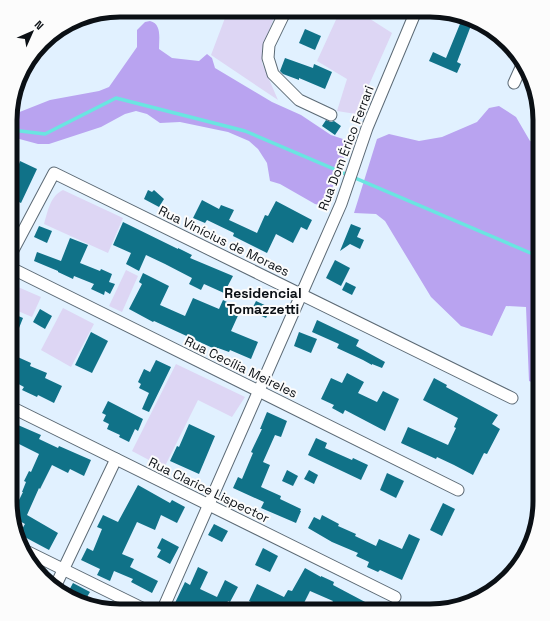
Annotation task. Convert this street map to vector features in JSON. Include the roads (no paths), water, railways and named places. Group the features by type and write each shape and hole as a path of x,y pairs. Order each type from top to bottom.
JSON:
{"street":[{"path":"283,17 269,45 268,58 273,74 299,100 331,115"},
{"name":"Rua Dom Érico Ferrari","path":"165,604 341,204 367,128 413,17"},
{"path":"514,83 520,70"},
{"name":"Rua Vinícius de Moraes","path":"17,243 54,173 512,398"},
{"name":"Rua Cecília Meireles","path":"17,271 458,490"},
{"name":"Rua Clarice Lispector","path":"17,410 396,597"},
{"path":"57,583 116,459"},
{"path":"32,554 134,604"}],"waterway":[{"path":"17,131 45,134 116,98 245,131 533,254"}],"district":[{"name":"Residencial Tomazzetti","path":"263,302"}]}
